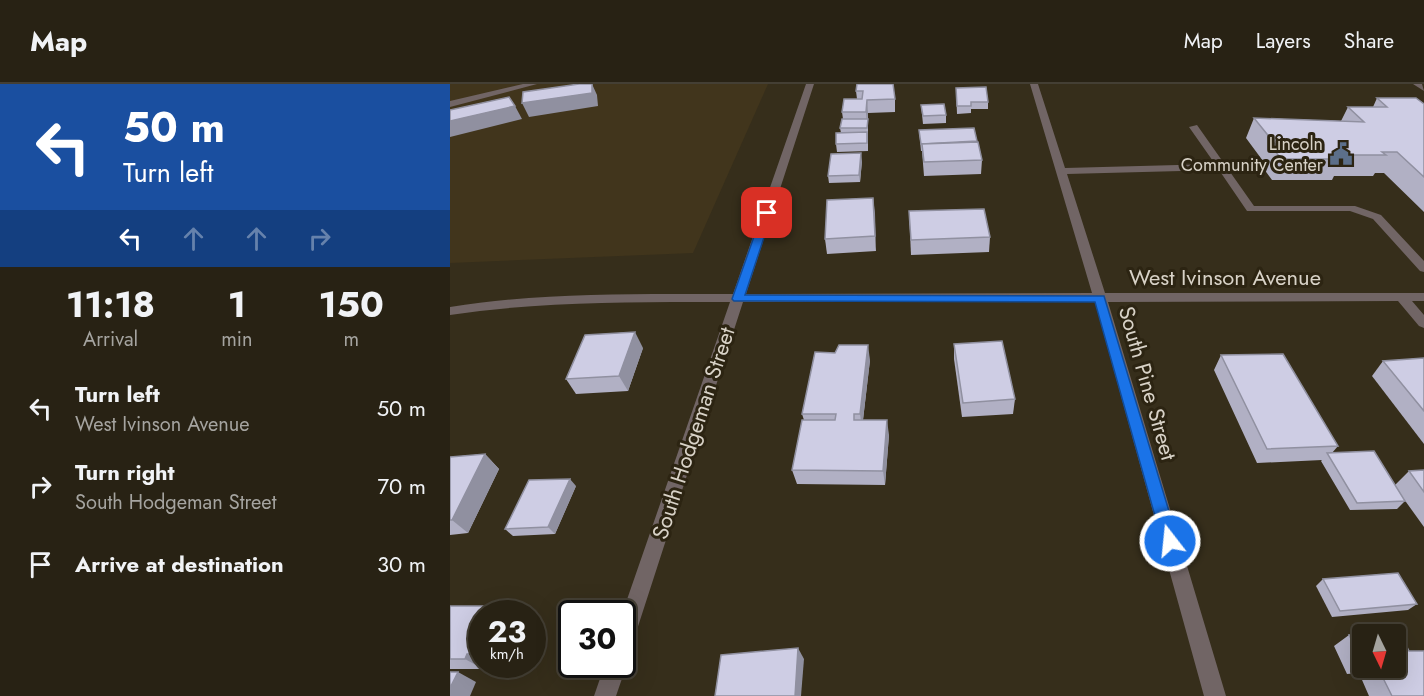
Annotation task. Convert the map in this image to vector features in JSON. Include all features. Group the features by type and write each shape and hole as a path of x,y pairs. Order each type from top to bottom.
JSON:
{"street":[{"path":"450,104 533,84"},
{"name":"South Hodgeman Street","path":"636,603 810,84"},
{"name":"South Pine Street","path":"1034,84 1100,298 1215,696"},
{"path":"1417,84 1424,89"},
{"path":"1194,127 1251,209 1351,208 1377,217 1424,268"},
{"path":"1060,171 1222,167"},
{"path":"1401,297 1424,323"},
{"name":"West Ivinson Avenue","path":"450,312 506,303 604,298 1424,297"},
{"path":"605,696 611,678"}],"shaded area":[{"path":"450,84 768,84 693,253 450,263"}],"building":[{"path":"592,84 592,93 522,103 523,92"},
{"path":"857,84 893,84 895,99 867,100 866,112 842,112 844,99 862,99 863,91 856,91"},
{"path":"986,87 988,102 971,102 971,106 957,106 956,88"},
{"path":"509,97 515,106 450,121 450,110"},
{"path":"1377,98 1416,98 1424,104 1424,177 1397,152 1382,152 1386,155 1339,155 1343,159 1281,159 1270,144 1275,144 1254,118 1364,122 1348,107 1387,107"},
{"path":"944,104 946,115 923,116 921,105"},
{"path":"842,119 868,119 867,128 840,128"},
{"path":"974,128 977,141 921,144 919,130"},
{"path":"867,132 867,143 836,144 836,133"},
{"path":"978,142 982,160 924,162 922,144"},
{"path":"861,153 859,175 828,176 831,154"},
{"path":"873,198 875,236 825,239 827,200"},
{"path":"984,209 990,237 911,240 909,211"},
{"path":"635,332 619,376 566,379 585,335"},
{"path":"1002,341 1015,399 963,403 954,344"},
{"path":"839,345 868,345 860,414 854,414 854,420 887,420 883,471 792,470 802,420 835,420 836,414 802,414 815,352 835,353"},
{"path":"1283,354 1338,446 1267,449 1221,355"},
{"path":"1424,358 1424,411 1383,361"},
{"path":"1374,451 1405,501 1357,503 1327,453"},
{"path":"485,454 452,520 450,520 450,457"},
{"path":"1424,470 1424,492 1409,471"},
{"path":"570,479 548,527 505,529 529,480"},
{"path":"1398,573 1417,604 1340,611 1323,579"},
{"path":"450,606 468,606 468,654 465,659 450,659"},
{"path":"1406,645 1409,651 1424,651 1424,696 1392,696 1383,678 1406,678"},
{"path":"798,648 795,696 715,696 721,655"},
{"path":"450,672 458,672 450,688"}],"place":[{"name":"Lincoln Community Center","path":"1341,154"}],"route":[{"path":"767,213 738,299 1100,298 1170,541"}]}
